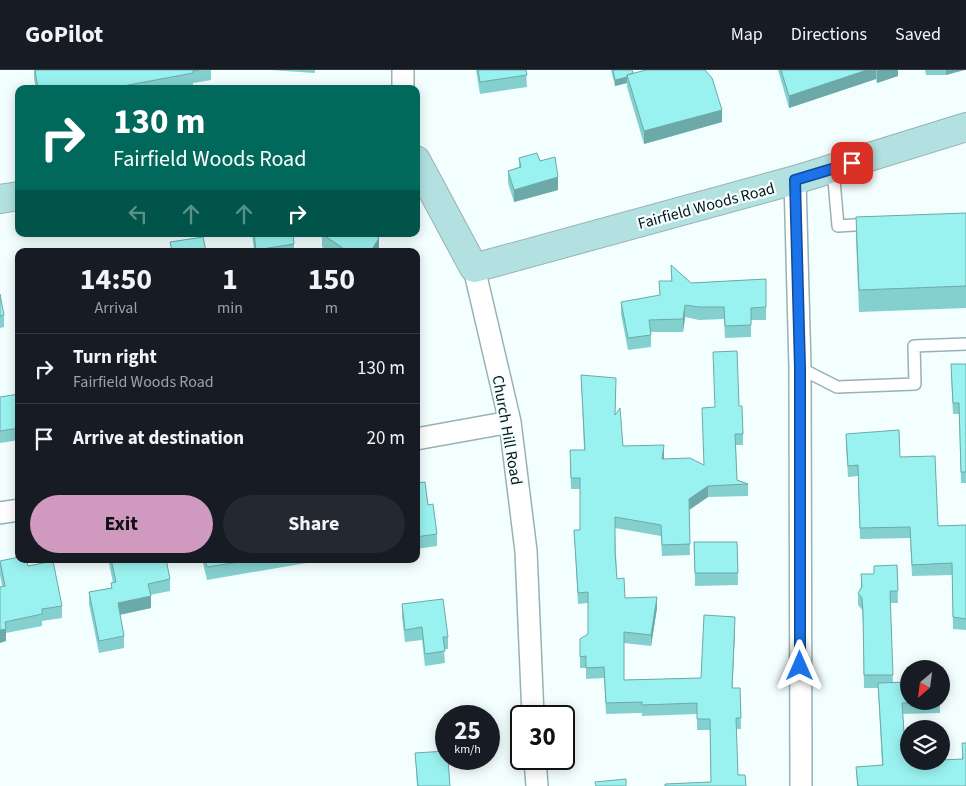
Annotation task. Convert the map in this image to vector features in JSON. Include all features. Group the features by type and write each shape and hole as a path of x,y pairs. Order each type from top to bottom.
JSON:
{"main road":[{"name":"Fairfield Woods Road","path":"474,268 795,180 966,127"},
{"name":"Church Hill Road","path":"420,167 474,268"},
{"path":"0,199 15,197"}],"street":[{"path":"403,85 404,70"},
{"path":"795,180 800,368 801,786"},
{"name":"Church Hill Road","path":"474,268 510,422 526,550 533,705"},
{"path":"420,438 510,422"},
{"path":"0,514 15,511"},
{"path":"536,770 537,786"}],"lane":[{"path":"833,169 838,226 877,224"},
{"path":"800,368 837,387 915,384 914,346 966,344"}],"building":[{"path":"35,70 199,70 193,71 193,73 128,85 37,85"},
{"path":"478,70 526,70 527,75 480,82"},
{"path":"613,70 632,70 633,73 627,75 627,77 615,80"},
{"path":"646,70 705,70 712,78 722,110 644,131 627,75"},
{"path":"781,70 867,70 789,96"},
{"path":"537,153 540,161 555,157 558,177 514,190 508,171 521,167 519,158"},
{"path":"966,213 966,286 859,290 856,217"},
{"path":"203,237 205,248 171,248 170,242"},
{"path":"254,237 293,237 294,244 256,248"},
{"path":"326,237 379,238 373,248 343,248"},
{"path":"671,265 691,283 766,279 766,307 751,308 751,325 725,326 724,307 685,305 683,319 649,320 651,335 628,338 621,302 660,295 659,281 672,281"},
{"path":"0,294 4,315 0,316"},
{"path":"737,351 739,406 742,406 743,434 735,434 737,480 748,484 708,486 689,499 690,544 662,545 661,525 615,517 617,579 624,578 625,598 657,597 651,635 624,632 624,680 701,678 704,615 735,617 732,688 740,688 741,718 736,718 738,775 745,775 746,786 665,786 665,784 711,782 710,719 697,719 697,703 642,705 642,702 606,703 604,667 586,668 586,656 580,657 580,639 588,634 588,592 578,593 574,530 580,530 580,478 571,478 570,450 585,450 581,375 616,378 615,415 620,408 623,446 664,445 662,459 690,458 704,465 702,408 715,407 713,352"},
{"path":"951,364 966,364 966,472 961,472 959,403 953,403"},
{"path":"15,395 15,429 0,431 0,397"},
{"path":"899,430 900,457 935,456 938,526 966,525 966,619 953,617 952,563 912,565 910,527 860,528 858,465 848,466 846,434"},
{"path":"425,482 428,505 433,504 437,534 420,536 420,483"},
{"path":"694,542 737,542 738,573 695,573"},
{"path":"15,558 15,563 27,563 28,566 53,563 62,606 42,609 42,614 5,622 6,629 0,630 0,587 5,586 0,561"},
{"path":"112,563 167,563 170,579 148,584 151,596 118,603 124,636 99,641 89,592 112,588 111,583 116,582"},
{"path":"206,563 232,563 207,567"},
{"path":"897,565 898,591 890,591 893,675 864,675 862,598 858,593 862,587 861,574 874,574 874,566"},
{"path":"443,599 448,637 443,637 445,651 425,654 422,627 405,630 402,604"},
{"path":"900,682 900,710 902,710 903,720 900,720 900,770 950,770 950,760 963,759 962,743 966,743 966,786 858,786 856,767 883,765 878,683"},
{"path":"435,752 435,770 449,770 450,786 418,786 415,753"},
{"path":"626,779 626,786 596,786 595,782"}],"route":[{"path":"800,666 800,368 795,180 852,163"}]}
